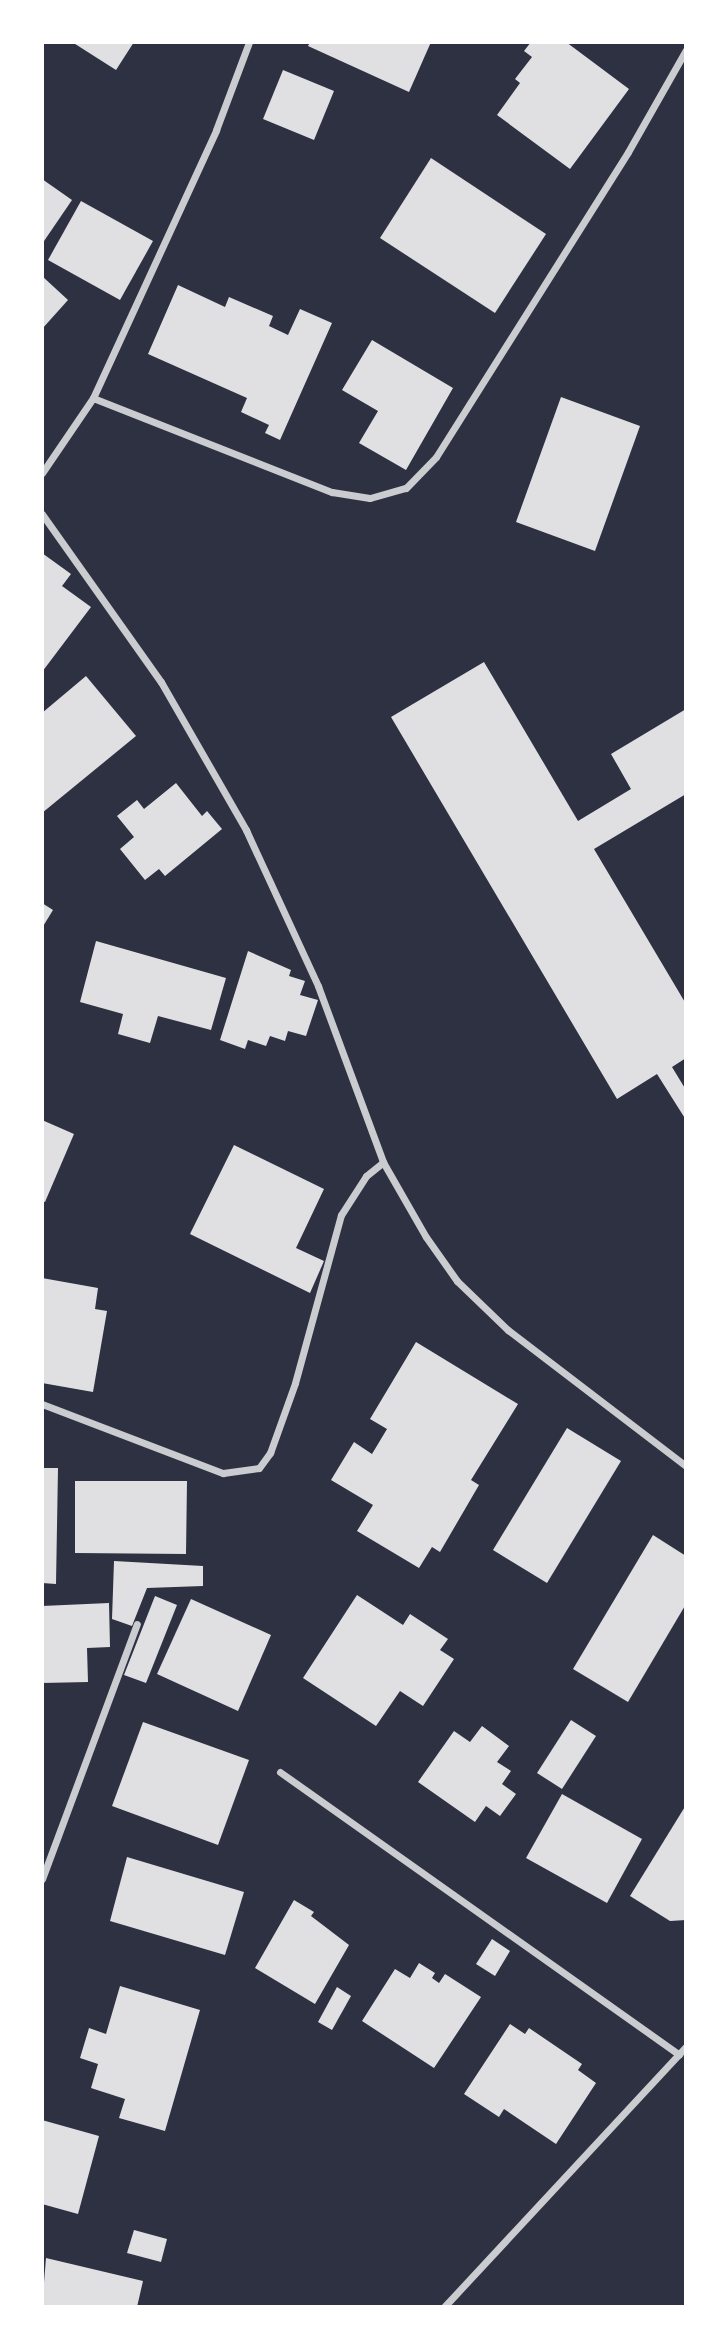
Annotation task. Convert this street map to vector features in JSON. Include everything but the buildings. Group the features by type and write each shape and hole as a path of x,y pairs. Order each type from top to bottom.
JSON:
{"street":[{"path":"42,473 93,398 216,130 249,42"},
{"path":"93,398 332,492 370,498 406,488 436,457 628,152 686,50"},
{"path":"42,514 161,681 246,830 318,986 383,1162 426,1237 457,1281 508,1330 686,1466"},
{"path":"42,1404 223,1473 259,1468 270,1453 295,1383 341,1215 366,1176 383,1162"},
{"path":"42,1880 137,1624"},
{"path":"280,1772 679,2054"},
{"path":"444,2307 686,2047"}]}
